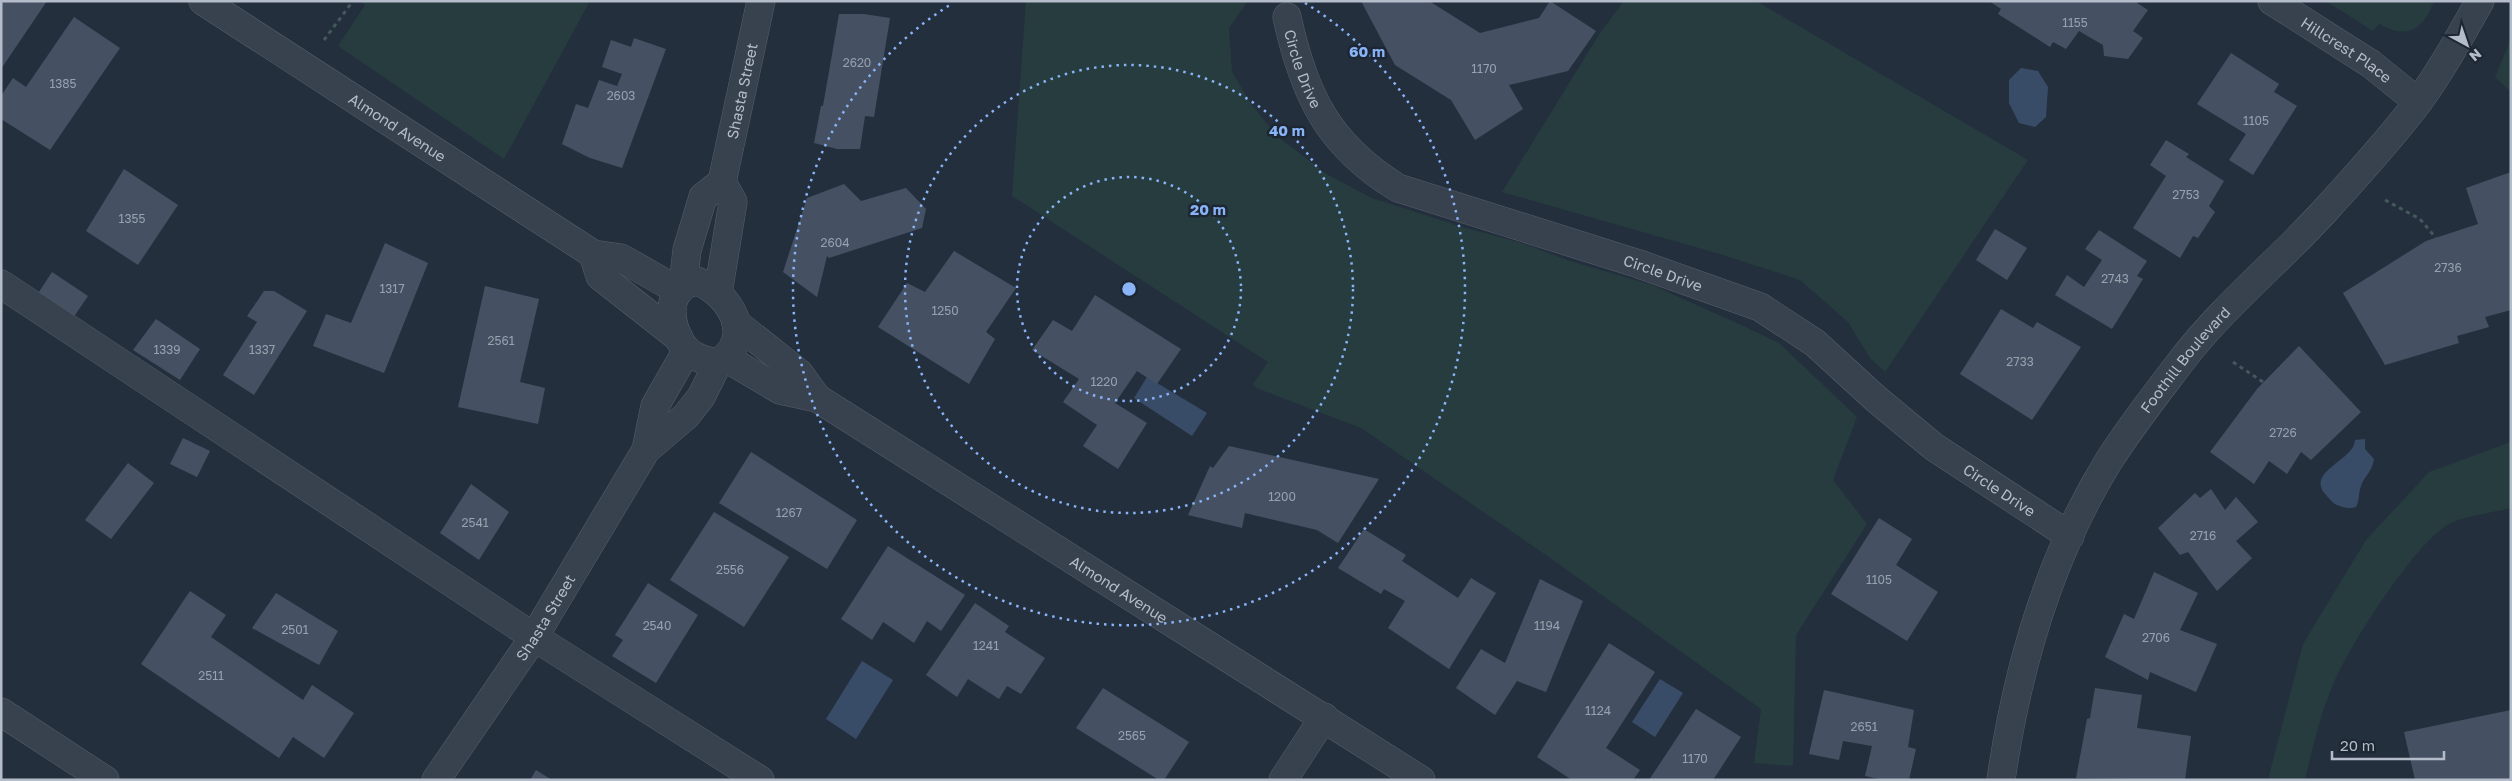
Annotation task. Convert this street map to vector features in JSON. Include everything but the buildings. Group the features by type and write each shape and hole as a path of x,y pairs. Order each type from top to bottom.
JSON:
{"street":[{"name":"Almond Avenue","path":"204,1 593,254 621,258 681,289"},
{"name":"Shasta Street","path":"722,182 761,1"},
{"name":"Hillcrest Place","path":"2272,1 2371,64 2418,102"},
{"name":"Foothill Boulevard","path":"2002,780 2016,698 2031,640 2047,590 2070,536 2108,462 2183,359 2236,299 2330,205 2418,102 2449,55 2480,1"},
{"name":"Circle Drive","path":"1287,17 1304,81 1321,115 1362,163 1381,177 1398,188 1639,264 1760,307 1815,343 1875,398 1934,447 2070,536"},
{"path":"683,344 672,316 672,305 681,289 687,250 703,197 722,182 733,202 718,293"},
{"path":"593,254 600,276 703,360 722,361 734,346 736,323 733,312 718,293 697,281 681,289"},
{"path":"1,284 534,637 760,780"},
{"name":"Almond Avenue","path":"736,323 799,373 817,398"},
{"name":"Shasta Street","path":"436,780 534,637 646,450 656,406 683,344"},
{"name":"Almond Avenue","path":"722,361 780,390 817,398 1421,780"},
{"name":"Shasta Street","path":"646,450 686,416 702,397 722,361"},
{"path":"702,397 730,384 766,382"},
{"path":"1,712 105,780"},
{"path":"1282,780 1324,717"}],"path":[{"path":"304,66 353,1"},
{"path":"2385,200 2420,219 2436,238"},
{"path":"2233,362 2263,382"}],"green space":[{"path":"360,1 590,1 504,159 338,46 365,5"},
{"path":"1026,1 1248,1 1229,28 1232,72 1251,104 1277,136 1328,175 1372,198 1652,285 1739,324 1779,343 1857,417 1833,480 1867,524 1796,635 1793,766 1754,763 1761,709 1546,555 1361,428 1256,388 1253,384 1268,362 1012,196"},
{"path":"1624,1 1756,1 2028,160 1885,372 1870,358 1848,322 1800,280 1720,254 1502,192 1600,33"},
{"path":"2326,1 2434,1 2425,19 2413,29 2398,31 2379,24 2373,31"},
{"path":"2511,39 2511,92 2495,77"},
{"path":"2511,442 2511,508 2451,523 2436,534 2419,551 2365,626 2338,674 2322,713 2305,780 2268,780 2303,644 2366,540 2429,472"}],"water":[{"path":"2021,68 2038,71 2048,87 2046,117 2035,127 2019,123 2009,103 2009,80"},
{"path":"1147,377 1207,413 1192,436 1134,398"},
{"path":"2365,439 2365,449 2374,459 2372,468 2361,486 2356,507 2351,508 2337,505 2332,502 2321,487 2322,479 2332,466 2353,447 2355,440"},
{"path":"862,661 893,680 856,739 826,719"},
{"path":"1660,679 1683,693 1655,737 1632,722"}]}
